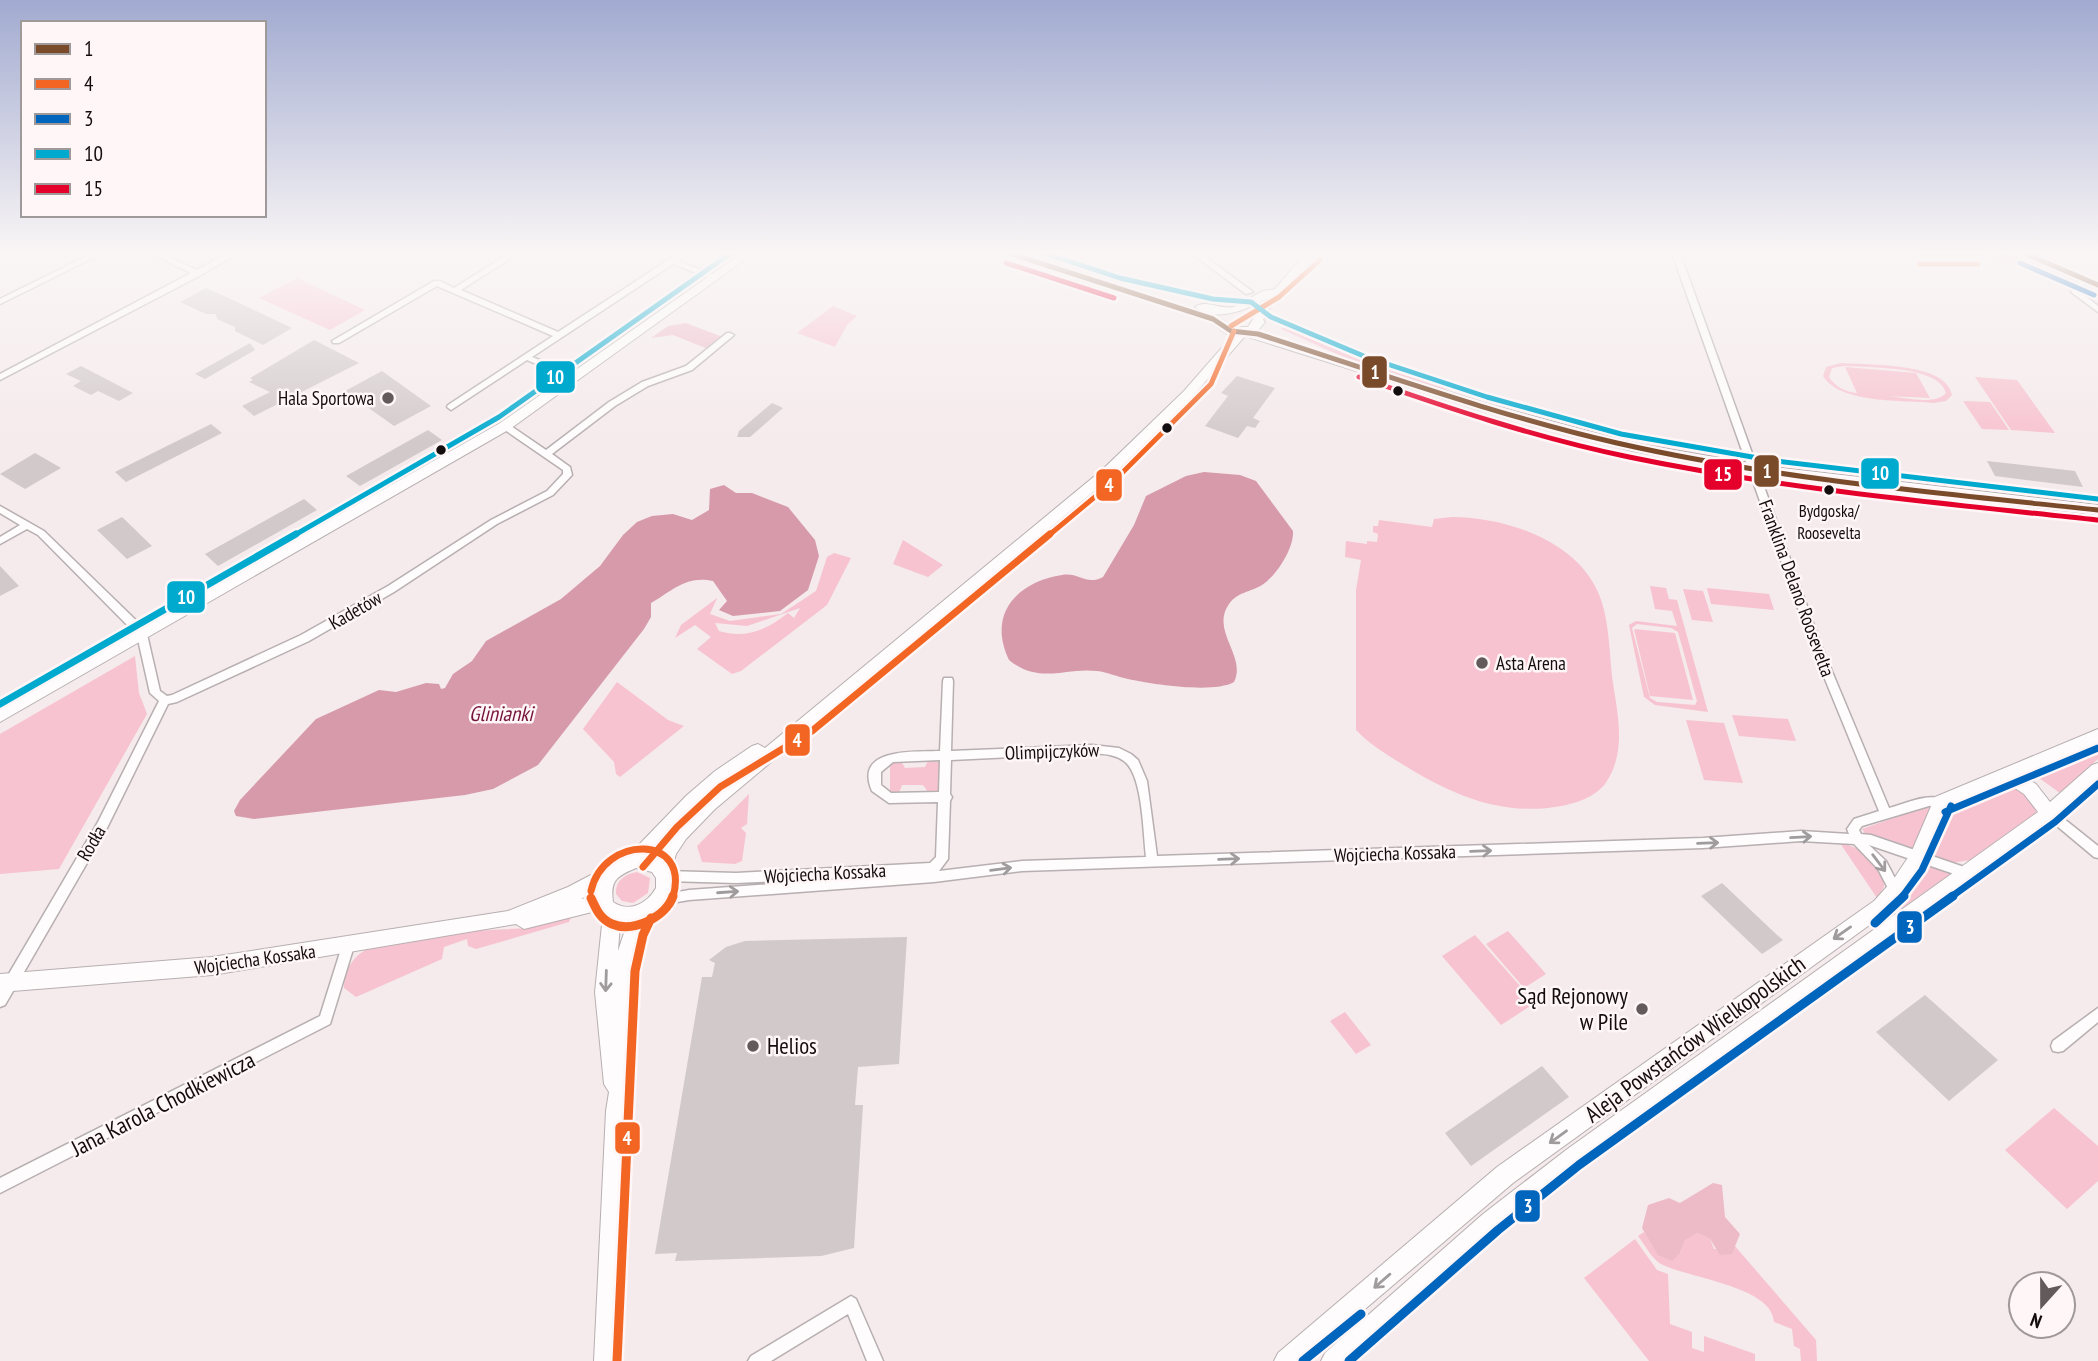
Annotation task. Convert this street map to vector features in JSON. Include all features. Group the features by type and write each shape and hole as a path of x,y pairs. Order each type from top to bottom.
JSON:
{"street":[{"path":"0,377 115,317"},
{"path":"336,341 379,317"},
{"path":"516,317 560,336"},
{"path":"452,407 589,317"},
{"path":"0,716 505,426 659,317"},
{"path":"1196,317 1578,434 1655,452 1753,468 2098,510"},
{"path":"1208,370 1222,326 1222,317"},
{"path":"1249,317 1362,367"},
{"path":"608,909 628,916 640,914 660,900 667,884 664,857 693,820 805,723 1107,473 1182,401 1243,333 1255,330 1261,317"},
{"name":"Franklina Delano Roosevelta","path":"1699,317 1816,645 1886,814"},
{"path":"546,454 612,404 645,384 689,368 730,335"},
{"path":"528,358 574,377"},
{"name":"Kadetów","path":"165,700 180,696 305,638 391,589 494,522 550,493 564,480 568,471 505,426"},
{"path":"0,509 41,533 142,633 155,693 165,700"},
{"path":"0,541 27,525"},
{"path":"933,873 943,859 948,681"},
{"name":"Rodła","path":"0,1001 5,983 102,826 165,700"},
{"path":"617,1111 605,992 608,909 601,894 609,874 635,860 669,820 714,779 805,723"},
{"path":"1896,892 1882,864 1857,839 1853,829 1858,822 1929,801 1941,802 2073,749 2098,736"},
{"name":"Olimpijczyków","path":"946,797 889,797 878,791 873,778 879,765 891,758 1107,749 1125,755 1138,766 1143,778 1152,862"},
{"name":"Aleja Powstańców Wielkopolskich","path":"1333,1361 1491,1222 1573,1157 2049,813 2098,770"},
{"path":"2006,775 2030,789 2049,813 2098,853"},
{"name":"Aleja Powstańców Wielkopolskich","path":"1286,1361 1505,1175 1896,892 1919,857 1941,802"},
{"name":"Wojciecha Kossaka","path":"660,900 689,895 1022,866 1703,843 1801,836 1871,840 1966,873"},
{"path":"635,860 652,861 664,873"},
{"name":"Wojciecha Kossaka","path":"664,873 736,878 933,873"},
{"name":"Wojciecha Kossaka","path":"5,983 187,969 508,919 574,893 609,874"},
{"name":"Wojciecha Kossaka","path":"508,919 530,921 592,904 608,909"},
{"path":"606,1361 617,1111 622,1071 623,982 630,942 640,914"},
{"name":"Jana Karola Chodkiewicza","path":"0,1186 325,1020 348,946"},
{"path":"2058,1046 2098,1014"},
{"path":"756,1361 850,1304 875,1361"}],"shaded area":[{"path":"300,317 354,317 330,330"},
{"path":"819,317 856,317 847,325 835,347 797,333"},
{"path":"686,323 720,336 720,340 708,349 673,335 651,338 668,326"},
{"path":"1284,327 1381,367 1452,390 1386,375 1281,329"},
{"path":"1841,363 1886,365 1922,371 1947,384 1952,395 1946,401 1934,403 1858,396 1831,385 1823,376 1826,367","holes":["1844,366 1917,373 1941,384 1946,393 1927,400 1887,396 1930,398 1916,373 1845,367 1857,393 1849,391 1834,384 1829,377 1832,368"]},
{"path":"1975,377 2017,380 2055,433 2011,430"},
{"path":"1963,401 1990,402 2009,430 1982,429"},
{"name":"Asta Arena","path":"1452,517 1493,521 1535,534 1571,557 1586,572 1597,590 1607,624 1619,746 1613,770 1607,781 1587,798 1567,805 1539,809 1498,806 1478,801 1421,775 1366,740 1356,730 1356,590 1361,560 1345,557 1346,541 1367,544 1367,541 1377,542 1378,534 1373,532 1373,526 1378,526 1379,520 1432,527 1434,519"},
{"path":"903,540 943,565 928,577 893,564"},
{"path":"834,553 851,558 827,605 741,671 732,674 697,649 711,637 695,625 675,638 681,625 717,598 710,614 730,621 781,614 816,591 827,557","holes":["800,608 794,618 788,613 764,628 738,634 719,631 715,623 747,626"]},
{"path":"1650,586 1666,588 1669,599 1677,600 1708,712 1655,705 1644,697 1629,625 1636,621 1677,626 1672,611 1655,609","holes":["1637,624 1671,628 1678,632 1697,701 1695,705 1657,702 1650,698 1632,628"]},
{"path":"1707,588 1769,594 1774,610 1711,604"},
{"path":"1683,589 1703,591 1713,622 1692,620"},
{"path":"1634,629 1675,633 1693,700 1650,696"},
{"path":"135,656 139,693 147,714 59,869 0,874 0,734"},
{"path":"617,682 668,720 684,726 620,777 616,774 614,762 583,729"},
{"path":"1732,715 1788,719 1796,741 1739,736"},
{"path":"1686,720 1724,723 1743,783 1704,780"},
{"path":"2098,745 2098,759 2060,793 2032,773"},
{"path":"929,759 941,763 938,791 928,792 923,785 902,785 899,793 890,793 890,763 901,761 905,768 925,767"},
{"path":"2005,783 2024,790 2037,809 2035,814 1971,860 1951,863 1928,856 1941,827 1956,808"},
{"path":"749,794 747,824 741,828 746,833 742,861 735,864 702,862 697,846"},
{"path":"1934,806 1912,850 1866,835 1862,829"},
{"path":"1840,843 1863,852 1876,864 1884,887 1877,898"},
{"path":"1925,864 1952,873 1894,914 1890,910 1907,894"},
{"path":"637,872 650,878 648,893 633,903 622,901 616,894 617,885 625,876"},
{"path":"572,915 569,922 476,949 468,946 467,939 444,947 442,959 356,997 344,988 346,974 352,963 360,953 372,947 470,931 530,928"},
{"path":"1508,931 1546,974 1524,988 1486,944"},
{"path":"1475,935 1535,1003 1501,1025 1442,956"},
{"path":"1345,1012 1371,1045 1356,1054 1330,1021"},
{"path":"2054,1108 2098,1146 2098,1181 2067,1209 2005,1150"},
{"path":"1713,1183 1722,1185 1725,1217 1740,1234 1732,1254 1720,1255 1710,1239 1697,1233 1685,1240 1680,1253 1672,1261 1658,1255 1642,1228 1648,1205 1669,1198 1680,1203"},
{"path":"1644,1232 1648,1237 1680,1253 1685,1239 1697,1233 1710,1239 1714,1249 1733,1250 1734,1245 1816,1340 1817,1361 1801,1361 1800,1349 1794,1346 1792,1329 1774,1322 1770,1310 1760,1300 1728,1285 1659,1263 1638,1236"},
{"path":"1635,1239 1657,1270 1668,1274 1670,1324 1692,1332 1692,1348 1704,1352 1704,1336 1755,1354 1755,1361 1649,1361 1584,1278"}],"water":[{"path":"1204,472 1240,475 1256,481 1293,531 1291,546 1273,575 1262,585 1236,597 1224,614 1226,634 1236,663 1234,682 1224,686 1182,687 1097,671 1031,672 1009,660 1003,643 1004,615 1010,603 1020,593 1046,579 1062,575 1073,575 1087,580 1103,577 1134,525 1146,496 1186,476"},
{"name":"Glinianki","path":"724,485 736,493 752,493 788,507 815,540 819,556 808,590 780,611 733,616 719,610 727,601 713,581 695,580 673,589 651,603 651,617 644,629 538,765 493,789 465,795 254,819 236,816 234,811 240,800 316,719 379,690 396,692 426,683 439,684 441,689 445,688 453,674 472,661 486,641 561,599 600,566 623,535 637,522 652,516 673,514 692,520 709,510 710,489"}],"building":[{"path":"217,317 267,317 292,328 263,345"},
{"path":"314,340 359,363 254,416 242,406 270,392 249,382 253,380 250,378"},
{"path":"250,343 255,350 205,379 195,374"},
{"path":"81,366 133,393 119,401 98,391 91,395 73,386 81,381 66,374"},
{"name":"Hala Sportowa","path":"382,371 431,406 394,426 345,391"},
{"path":"1237,376 1275,388 1253,418 1260,421 1255,428 1247,426 1238,438 1205,426 1228,396 1221,393"},
{"path":"772,403 783,408 750,437 737,437 739,431"},
{"path":"211,424 222,433 126,482 115,472"},
{"path":"428,430 442,440 360,486 346,476"},
{"path":"35,453 61,468 25,489 0,474"},
{"path":"1987,461 2075,471 2083,487 1995,476"},
{"path":"304,499 317,510 218,566 205,554"},
{"path":"122,517 152,546 127,559 97,530"},
{"path":"0,566 19,586 0,596"},
{"path":"1722,883 1783,940 1762,954 1701,896"},
{"path":"907,937 899,1064 858,1067 855,1105 863,1105 854,1248 821,1256 675,1261 677,1253 655,1254 702,977 712,977 715,963 709,960 726,947 745,941"},
{"path":"1925,995 1998,1060 1949,1101 1876,1032"},
{"path":"1542,1066 1569,1097 1471,1166 1445,1133"}],"transit line":[{"name":"10","path":"0,704 499,417 641,317"},
{"name":"1","path":"1205,317 1231,331 1258,334 1481,406 1617,443 1796,475 2098,510"},
{"name":"4","path":"1231,326 1246,317"},
{"name":"10","path":"1270,317 1366,357 1487,397 1621,434 1775,461 2098,499"},
{"name":"4","path":"643,867 677,827 720,787 812,731 1114,481 1211,384 1234,331"},
{"name":"15","path":"1359,377 1526,432 1686,468 1862,494 2097,520"},
{"name":"3","path":"1945,812 2098,748"},
{"name":"3","path":"1349,1361 1498,1230 1579,1165 2055,822 2098,784"},
{"name":"3","path":"1875,923 1914,883 1951,806"},
{"name":"4","path":"591,891 603,865 619,854 637,849 647,849 665,856 672,866 676,884 672,901 661,914 628,926 612,924 599,915 591,898"},
{"name":"4","path":"617,1361 635,971 643,935 651,918"},
{"name":"3","path":"1303,1361 1361,1314"}],"place":[{"name":"Hala Sportowa","path":"388,398"},
{"name":"Bydgoska/ Roosevelta","path":"1829,490"},
{"name":"Asta Arena","path":"1482,663"},
{"name":"Sąd Rejonowy w Pile","path":"1642,1009"},
{"name":"Helios","path":"753,1046"}]}
